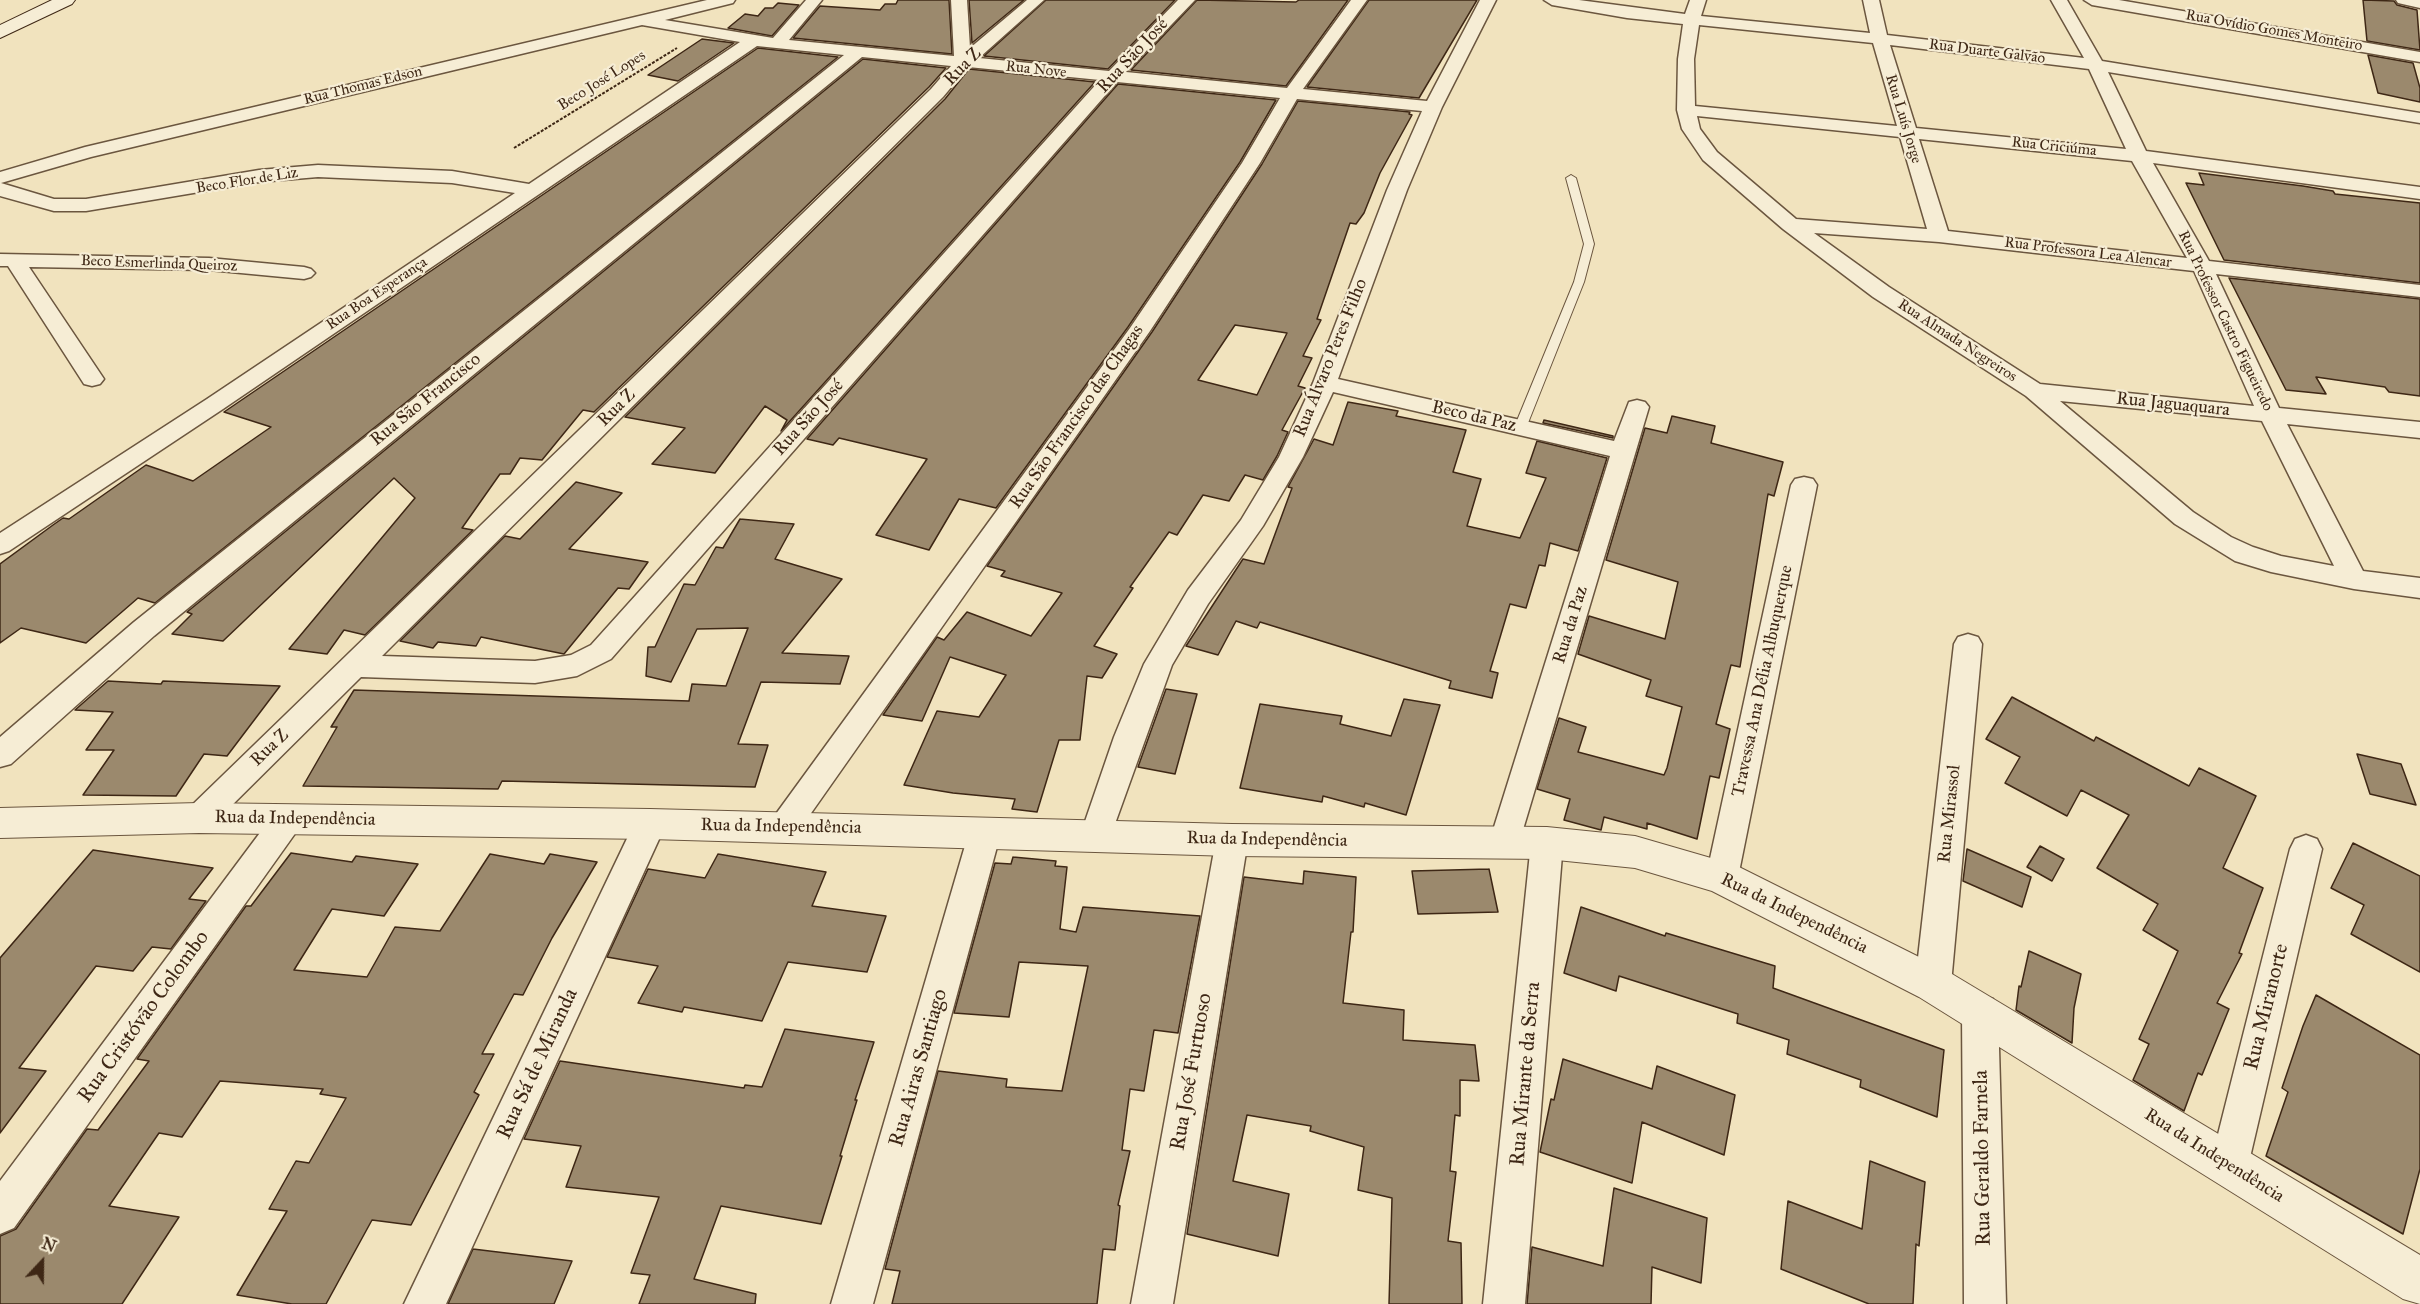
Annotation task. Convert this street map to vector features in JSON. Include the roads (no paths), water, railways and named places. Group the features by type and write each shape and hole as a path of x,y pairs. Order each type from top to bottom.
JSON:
{"street":[{"path":"3,26 66,0"},
{"name":"Rua Thomas Edson","path":"0,178 86,153 727,0"},
{"path":"777,44 814,0"},
{"path":"959,0 963,63"},
{"name":"Rua Z","path":"199,818 929,102 963,63 1036,0"},
{"name":"Rua São José","path":"355,666 535,672 577,665 601,652 1112,77 1187,0"},
{"name":"Rua São Francisco das Chagas","path":"784,827 1139,331 1251,163 1291,94 1359,0"},
{"name":"Rua Álvaro Peres Filho","path":"1095,836 1129,737 1158,664 1198,597 1250,526 1292,457 1325,383 1397,190 1433,107 1488,0"},
{"name":"Rua Duarte Galvão","path":"1552,0 1691,21 1880,39 2096,65 2420,118"},
{"name":"Rua Almada Negreiros","path":"1698,0 1691,21 1686,59 1686,110 1691,129 1710,156 1790,225 1881,292 2034,391 2184,518 2222,543 2244,554 2280,564 2354,579 2420,588"},
{"name":"Rua Luís Jorge","path":"1871,0 1880,39 1939,236"},
{"name":"Rua Professor Castro Figueiredo","path":"2059,0 2096,65 2139,156 2202,267 2270,414 2354,579"},
{"name":"Rua Ovídio Gomes Monteiro","path":"2092,0 2420,57"},
{"path":"2404,0 2420,3"},
{"name":"Rua Nove","path":"640,20 753,41 858,53 1433,107"},
{"name":"Rua Boa Esperança","path":"0,545 753,41"},
{"name":"Rua São Francisco","path":"0,755 144,629 858,53"},
{"name":"Rua Criciúma","path":"1686,110 2139,156 2420,193"},
{"name":"Beco Flor de Liz","path":"0,189 24,198 54,205 86,205 259,176 318,171 452,177 532,190"},
{"name":"Rua Professora Lea Alencar","path":"1790,225 1939,236 2420,291"},
{"name":"Beco Esmerlinda Queiroz","path":"7,260 209,264 304,273"},
{"name":"Beco Esmerlinda Queiroz","path":"7,260 92,379"},
{"name":"Beco da Paz","path":"1325,383 1623,451"},
{"name":"Rua Jaguaquara","path":"2034,391 2420,430"},
{"name":"Rua da Paz","path":"1505,843 1636,407"},
{"name":"Travessa Ana Délia Albuquerque","path":"1722,877 1804,485"},
{"name":"Rua Mirassol","path":"1933,984 1968,644"},
{"name":"Rua da Independência","path":"0,823 199,818 650,824 1232,840 1546,843 1635,852 1722,877 1933,984 2229,1166 2407,1284"},
{"name":"Rua Cristóvão Colombo","path":"0,1214 288,819"},
{"name":"Rua Sá de Miranda","path":"425,1304 650,824"},
{"name":"Rua Airas Santiago","path":"852,1304 986,832"},
{"name":"Rua José Furtuoso","path":"1152,1304 1232,840"},
{"name":"Rua Mirante da Serra","path":"1504,1304 1546,843"},
{"name":"Rua Miranorte","path":"2229,1166 2306,849"},
{"name":"Rua Geraldo Farnela","path":"1980,1011 1985,1304"}],"lane":[{"path":"1520,428 1579,282 1589,244 1571,178"}]}
